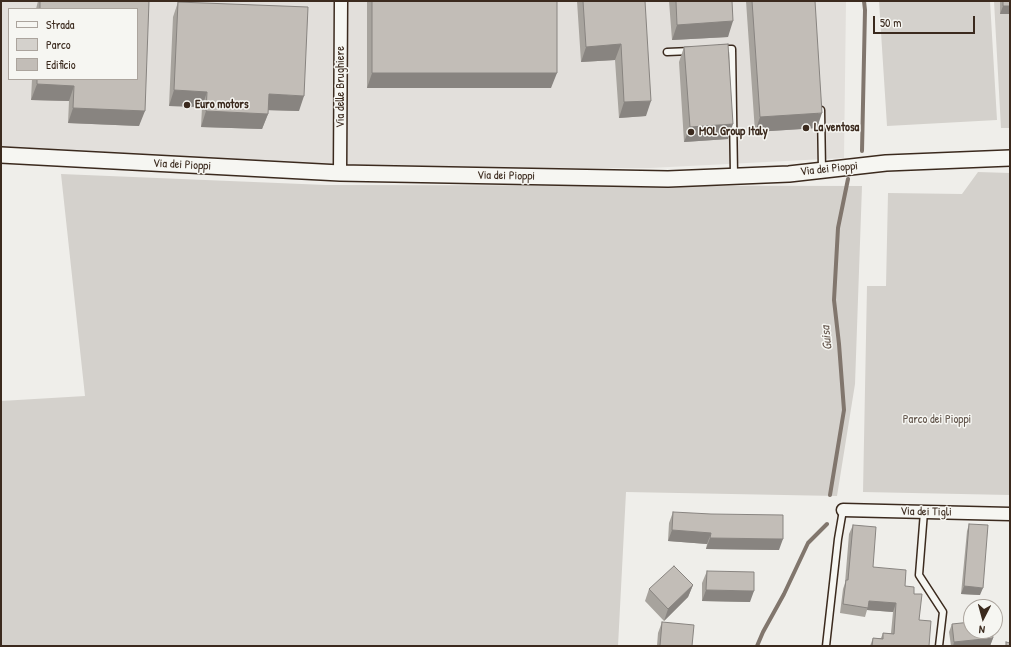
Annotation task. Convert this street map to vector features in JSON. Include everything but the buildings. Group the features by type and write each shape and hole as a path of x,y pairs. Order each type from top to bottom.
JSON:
{"street":[{"name":"Via delle Brughiere","path":"340,174 341,1"},
{"name":"Via dei Pioppi","path":"1,155 340,174 668,179 789,174 886,163 1010,158"},
{"name":"Via dei Tigli","path":"843,510 1010,514"}],"lane":[{"path":"710,50 732,49 734,177"},
{"path":"667,52 696,51"},
{"path":"820,101 822,170"},
{"path":"826,646 838,539 843,510"},
{"path":"924,512 919,575 942,612 939,646"}],"shaded area":[{"path":"1,1 846,1 844,158 650,168 363,168 1,149"}],"green space":[{"path":"879,1 990,1 997,120 887,126"},
{"path":"994,1 1010,1 1010,128 1001,128"},
{"name":"Parco dei Pioppi","path":"978,172 1010,173 1010,495 863,492 867,286 886,286 888,193 962,194"},
{"path":"61,174 326,185 862,186 855,384 837,496 626,492 618,646 1,646 1,401 85,396"}],"waterway":[{"name":"Guisa","path":"862,151 864,1"},
{"name":"Guisa","path":"830,495 844,410 834,300 838,228 848,179"},
{"name":"Guisa","path":"757,646 808,543 827,524"}],"place":[{"name":"Euro motors","path":"187,105"},
{"name":"La ventosa","path":"806,128"},
{"name":"MOL Group Italy","path":"691,132"}]}
